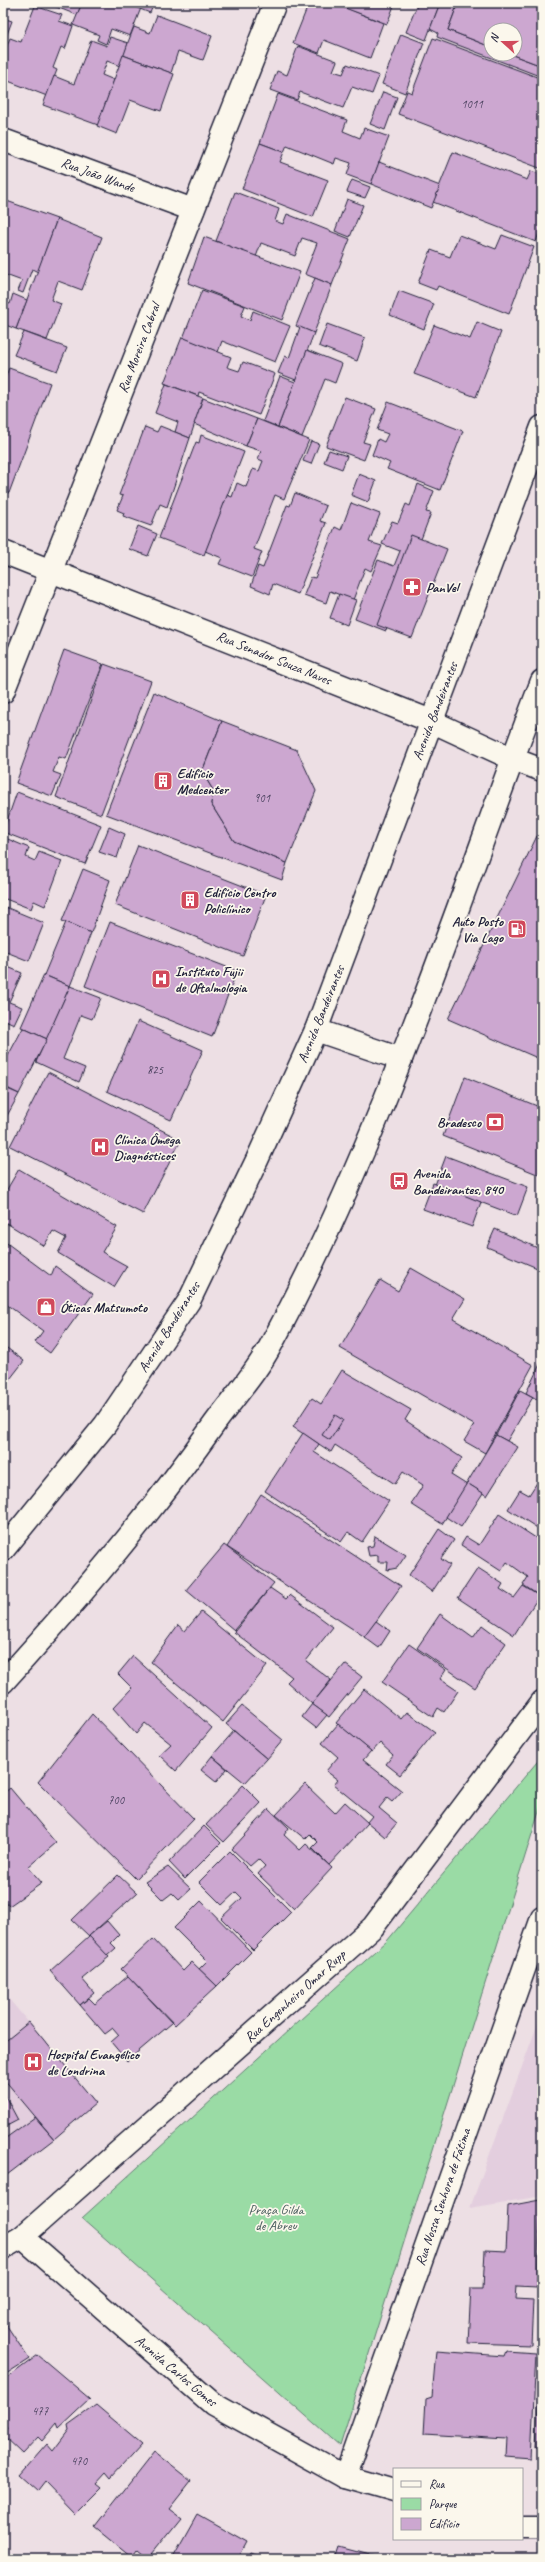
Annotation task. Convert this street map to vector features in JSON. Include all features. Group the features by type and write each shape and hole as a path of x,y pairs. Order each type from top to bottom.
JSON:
{"main road":[{"name":"Rua Moreira Cabral","path":"3,692 275,3"},
{"name":"Rua João Wande","path":"3,140 193,210"},
{"name":"Avenida Bandeirantes","path":"3,1550 105,1425 189,1301 316,1030 542,427"},
{"name":"Rua Senador Souza Naves","path":"3,552 51,569 431,721 513,759 542,770"},
{"path":"3,1682 75,1604 174,1481 270,1346 344,1197 401,1059 542,681"},
{"path":"316,1030 401,1059"},
{"name":"Rua Engenheiro Omar Rupp","path":"3,2248 22,2237 373,1927 542,1702"},
{"name":"Rua Nossa Senhora de Fátima","path":"345,2477 542,1918"},
{"name":"Avenida Carlos Gomes","path":"22,2237 213,2404 345,2477 393,2491"},
{"path":"523,2527 542,2527"}],"shaded area":[{"name":"Hospital Evangélico de Londrina","path":"3,1992 96,2103 3,2178"},
{"path":"542,2012 542,2196 470,2208"}],"green space":[{"name":"Praça Gilda de Abreu","path":"542,1756 542,1802 340,2446 82,2218 387,1941"}],"building":[{"path":"46,3 82,3 77,15"},
{"path":"82,3 126,3 141,8 130,36 111,29 106,44 97,40 99,35 73,25"},
{"path":"125,3 154,3 150,13"},
{"path":"309,3 334,3 383,23 370,58 324,40 319,53 293,43"},
{"path":"332,3 395,3 387,24"},
{"path":"418,3 440,3 426,40 406,32"},
{"path":"440,3 458,3 448,30 483,44 483,55 437,37 438,33 430,29"},
{"path":"458,3 542,3 542,66 523,59 523,22 483,22 483,44 448,30"},
{"path":"35,6 62,15 59,21 73,26 65,49 61,47 53,68 57,70 47,96 3,79 3,56 10,38 21,42"},
{"path":"157,15 212,36 203,60 178,51 171,73 123,55 134,27 150,33"},
{"path":"3,18 12,21 3,45"},
{"path":"401,34 424,43 405,93 382,84"},
{"path":"110,37 128,43 120,66 107,61 102,75 114,80 98,125 43,105 54,76 74,84 91,40 107,46"},
{"path":"433,38 483,57 483,62 497,62 542,79 542,169 398,114 407,91 412,93"},
{"path":"298,46 337,61 333,71 343,74 347,64 379,76 372,94 352,87 343,108 300,92 297,100 270,90 277,71 287,75"},
{"path":"123,55 174,74 161,111 130,100 117,134 97,126"},
{"path":"523,59 542,66 542,77 503,62 523,62"},
{"path":"383,92 397,97 385,130 370,124"},
{"path":"278,94 347,120 343,131 360,138 364,128 389,137 371,184 347,175 351,163 336,158 334,164 287,145 284,152 260,143"},
{"path":"260,143 284,152 280,162 328,180 313,217 242,189"},
{"path":"453,152 527,180 531,171 542,175 542,223 536,242 433,202"},
{"path":"379,162 440,186 431,208 371,184"},
{"path":"352,180 370,187 365,198 347,192"},
{"path":"3,192 7,194 3,203"},
{"path":"235,192 279,209 275,221 283,224 287,214 350,239 332,285 305,274 317,243 302,238 295,256 261,243 256,257 216,241"},
{"path":"347,199 363,205 350,237 335,231"},
{"path":"4,200 57,219 38,272 32,269 23,293 18,291 22,281 3,274"},
{"path":"57,219 102,237 82,290 58,281 51,300 61,304 47,340 16,329"},
{"path":"459,235 496,249 502,235 534,247 509,314 438,286 436,290 418,283 431,250 450,257"},
{"path":"204,237 300,272 282,320 188,283"},
{"path":"315,278 332,285 314,333 296,326"},
{"path":"202,290 245,306 241,316 250,320 253,311 290,326 275,362 222,341 218,352 183,338"},
{"path":"399,291 434,304 424,329 390,315"},
{"path":"13,294 27,300 16,329 3,324 3,302 10,304"},
{"path":"477,322 501,332 476,397 414,374 434,325 470,339"},
{"path":"327,324 365,338 357,361 319,346"},
{"path":"300,327 314,333 296,380 278,373 285,356 289,358"},
{"path":"24,332 67,348 57,371 14,355"},
{"path":"182,337 231,357 227,367 239,371 243,362 275,374 259,415 199,392 198,396 164,383"},
{"path":"307,350 342,364 335,383 325,379 302,437 278,427"},
{"path":"9,368 50,383 9,493 3,491 3,384"},
{"path":"280,376 295,382 278,427 263,421"},
{"path":"166,384 203,398 190,438 175,432 178,422 155,413"},
{"path":"345,397 376,409 363,442 370,444 364,460 326,446"},
{"path":"203,398 257,419 246,446 194,424"},
{"path":"388,402 463,431 440,490 387,469 390,463 372,455 378,439 384,442 388,434 377,430"},
{"path":"257,419 309,440 284,499 275,495 254,549 262,552 252,577 219,564 222,558 205,551 227,495 232,497 237,483 246,487 253,469 259,471 263,461 258,459 261,451 246,446"},
{"path":"160,426 190,438 167,507 160,504 151,526 123,516 124,513 117,510 123,496 119,495 145,427 157,432"},
{"path":"201,435 244,452 204,555 159,538 196,442 199,443"},
{"path":"311,441 319,444 311,464 303,461"},
{"path":"329,450 347,456 342,469 324,462"},
{"path":"359,474 376,481 368,502 351,495"},
{"path":"418,484 434,491 426,512 431,513 386,631 355,619 378,560 394,566 400,551 382,544 392,521 398,523 406,504 410,506"},
{"path":"295,493 326,506 320,521 326,523 298,594 273,584 270,594 251,586 258,566 263,568 287,505 290,506"},
{"path":"351,503 380,514 369,542 382,546 371,571 365,568 353,600 330,591 326,603 304,595 311,577 315,578 335,527 341,530"},
{"path":"138,526 157,534 148,556 129,549"},
{"name":"PanVel","path":"411,535 447,549 412,638 377,625"},
{"path":"339,594 356,600 347,625 330,618"},
{"path":"64,650 103,664 66,759 59,757 53,772 61,775 52,796 16,783"},
{"path":"104,664 151,681 101,814 56,797"},
{"name":"Edifício Medcenter","path":"154,692 222,721 202,772 213,790 211,804 234,841 287,863 282,880 106,814"},
{"name":"Edifício Medcenter","path":"222,721 297,750 316,791 287,863 234,841 211,804 213,790 202,772"},
{"path":"17,792 101,825 85,864 3,832"},
{"path":"109,827 125,834 117,858 99,852"},
{"name":"Auto Posto Via Lago","path":"537,836 542,839 542,1060 448,1019"},
{"path":"3,837 29,848 26,857 35,861 39,852 62,861 45,906 34,901 31,909 3,898"},
{"name":"Edifício Centro Policlínico","path":"138,845 266,895 243,956 115,905"},
{"path":"83,869 110,880 91,933 62,921"},
{"path":"3,906 44,923 29,961 4,951 3,954"},
{"path":"66,922 91,933 70,986 44,975"},
{"name":"Instituto Fujii de Oftalmologia","path":"110,922 237,971 212,1037 85,986"},
{"path":"3,965 22,973 9,1002 22,1007 14,1024 3,1019"},
{"path":"44,975 70,986 47,1039 21,1027"},
{"path":"70,986 101,998 92,1019 81,1015 63,1059 85,1068 79,1082 36,1062"},
{"path":"138,1021 203,1050 171,1120 107,1091"},
{"path":"23,1028 47,1039 19,1094 3,1086 3,1065"},
{"path":"3,1035 7,1038 3,1045"},
{"path":"48,1072 181,1140 143,1214 10,1146"},
{"name":"Bradesco","path":"465,1077 542,1108 542,1176 443,1136"},
{"path":"3,1087 19,1094 3,1123"},
{"path":"446,1156 528,1187 517,1216 435,1185"},
{"path":"19,1169 117,1227 102,1252 127,1266 114,1287 58,1253 66,1238 53,1231 44,1246 3,1221 3,1196"},
{"path":"433,1183 481,1202 472,1227 423,1209"},
{"path":"495,1229 542,1250 542,1270 487,1247"},
{"path":"4,1241 51,1276 55,1266 93,1294 50,1353 35,1342 43,1331 3,1302"},
{"path":"411,1268 465,1299 453,1319 533,1365 485,1453 464,1441 474,1425 340,1348 380,1280 398,1291"},
{"path":"3,1345 24,1361 3,1388"},
{"path":"542,1360 542,1402 526,1393"},
{"path":"342,1370 411,1410 405,1420 462,1458 451,1475 467,1485 442,1524 411,1504 423,1485 403,1472 395,1484 335,1445 331,1452 293,1427 312,1398 321,1404"},
{"path":"520,1390 533,1397 507,1441 496,1435"},
{"path":"335,1415 343,1420 330,1440 322,1435"},
{"path":"303,1433 319,1444 314,1452 389,1501 362,1542 348,1532 341,1542 265,1491"},
{"path":"496,1435 518,1447 487,1496 467,1483"},
{"path":"538,1481 542,1484 542,1531 508,1509 520,1490 529,1495"},
{"path":"467,1483 483,1493 461,1527 446,1517"},
{"path":"261,1494 401,1586 365,1637 227,1547"},
{"path":"499,1514 542,1542 542,1589 538,1595 523,1585 528,1577 507,1562 501,1571 461,1545 466,1537 479,1545"},
{"path":"439,1529 454,1540 441,1559 450,1565 432,1592 409,1575"},
{"path":"375,1536 406,1555 397,1568 387,1570 388,1562 378,1562 378,1555 369,1556 367,1547 373,1546"},
{"path":"224,1545 274,1583 234,1630 186,1590"},
{"path":"478,1568 503,1584 500,1589 514,1598 523,1586 539,1596 514,1635 458,1598"},
{"path":"270,1588 286,1599 290,1595 333,1627 306,1661 331,1680 312,1704 287,1682 292,1677 234,1632"},
{"path":"201,1612 267,1666 223,1722 151,1662 178,1625 185,1631"},
{"path":"440,1614 473,1638 482,1625 506,1643 475,1688 417,1648"},
{"path":"376,1621 390,1631 379,1648 364,1637"},
{"path":"409,1644 446,1670 440,1679 458,1691 444,1712 438,1708 433,1717 382,1682"},
{"path":"133,1656 212,1728 176,1771 159,1755 171,1744 145,1723 136,1734 113,1708 132,1688 118,1674"},
{"path":"345,1664 362,1677 329,1717 312,1704"},
{"path":"364,1689 401,1719 407,1712 435,1732 400,1775 386,1764 393,1755 380,1743 372,1752 336,1723"},
{"path":"312,1704 327,1715 316,1728 302,1717"},
{"path":"242,1706 283,1740 267,1759 226,1724"},
{"path":"92,1714 194,1819 136,1879 38,1782"},
{"path":"338,1724 371,1751 363,1760 402,1791 392,1802 387,1798 379,1808 397,1823 385,1837 367,1822 372,1816 334,1785 338,1780 326,1771 338,1757 322,1743"},
{"path":"234,1731 267,1759 245,1783 212,1756"},
{"path":"212,1756 227,1769 216,1782 201,1770"},
{"path":"305,1784 335,1813 345,1802 368,1823 329,1865 312,1848 318,1842 310,1834 305,1839 276,1815"},
{"path":"243,1785 261,1803 224,1842 206,1825"},
{"path":"10,1788 56,1843 28,1867 42,1883 9,1906 3,1899 3,1794"},
{"path":"269,1809 289,1828 284,1835 300,1850 306,1844 332,1868 294,1909 258,1874 265,1866 258,1859 250,1866 232,1849"},
{"path":"204,1826 221,1843 185,1879 169,1862"},
{"path":"230,1851 291,1912 253,1950 221,1918 242,1898 236,1892 222,1905 199,1882"},
{"path":"168,1867 191,1889 179,1900 172,1893 163,1900 145,1882"},
{"path":"118,1875 137,1893 89,1936 72,1920"},
{"path":"201,1901 251,1952 217,1986 199,1969 207,1961 174,1928"},
{"path":"107,1921 119,1935 111,1943 116,1948 107,1956 89,1936"},
{"path":"89,1936 109,1957 82,1979 94,1993 80,2005 50,1971"},
{"path":"153,1939 183,1971 192,1962 217,1986 175,2025 121,1969"},
{"path":"128,1976 172,2023 127,2061 111,2042 119,2035 113,2028 105,2034 80,2005 89,1998 95,2004"},
{"name":"Hospital Evangélico de Londrina","path":"29,2022 96,2103 54,2139 3,2078 3,2043"},
{"path":"3,2092 18,2120 3,2128"},
{"path":"35,2117 54,2139 3,2178 3,2140"},
{"path":"540,2200 537,2287 517,2286 516,2299 533,2300 531,2345 468,2343 471,2288 483,2288 485,2250 506,2251 508,2206"},
{"path":"542,2309 542,2344 540,2344"},
{"path":"3,2320 29,2359 3,2376"},
{"path":"436,2351 504,2356 506,2351 536,2353 531,2458 505,2456 506,2439 424,2434 426,2399 432,2397"},
{"path":"38,2355 90,2399 59,2428 57,2423 42,2441 38,2437 22,2454 3,2436 8,2428 3,2423 3,2381"},
{"path":"540,2356 542,2356 542,2447 536,2447"},
{"path":"96,2405 142,2444 111,2478 106,2472 96,2483 101,2487 75,2513 45,2482 38,2491 20,2475 47,2444 53,2451 69,2430 68,2425"},
{"path":"154,2452 191,2481 169,2509 181,2518 148,2559 137,2550 132,2557 95,2527"},
{"path":"197,2514 247,2542 238,2559 173,2557"},
{"path":"339,2547 384,2559 335,2559"},
{"path":"252,2553 267,2559 249,2559"}],"place":[{"name":"PanVel","path":"412,587"},
{"name":"Edifício Medcenter","path":"163,781"},
{"name":"Edifício Centro Policlínico","path":"190,900"},
{"name":"Auto Posto Via Lago","path":"517,929"},
{"name":"Instituto Fujii de Oftalmologia","path":"161,979"},
{"name":"Bradesco","path":"495,1122"},
{"name":"Clínica Ômega Diagnósticos","path":"100,1147"},
{"name":"Avenida Bandeirantes, 840","path":"399,1181"},
{"name":"Óticas Matsumoto","path":"46,1307"},
{"name":"Hospital Evangélico de Londrina","path":"33,2062"}]}
